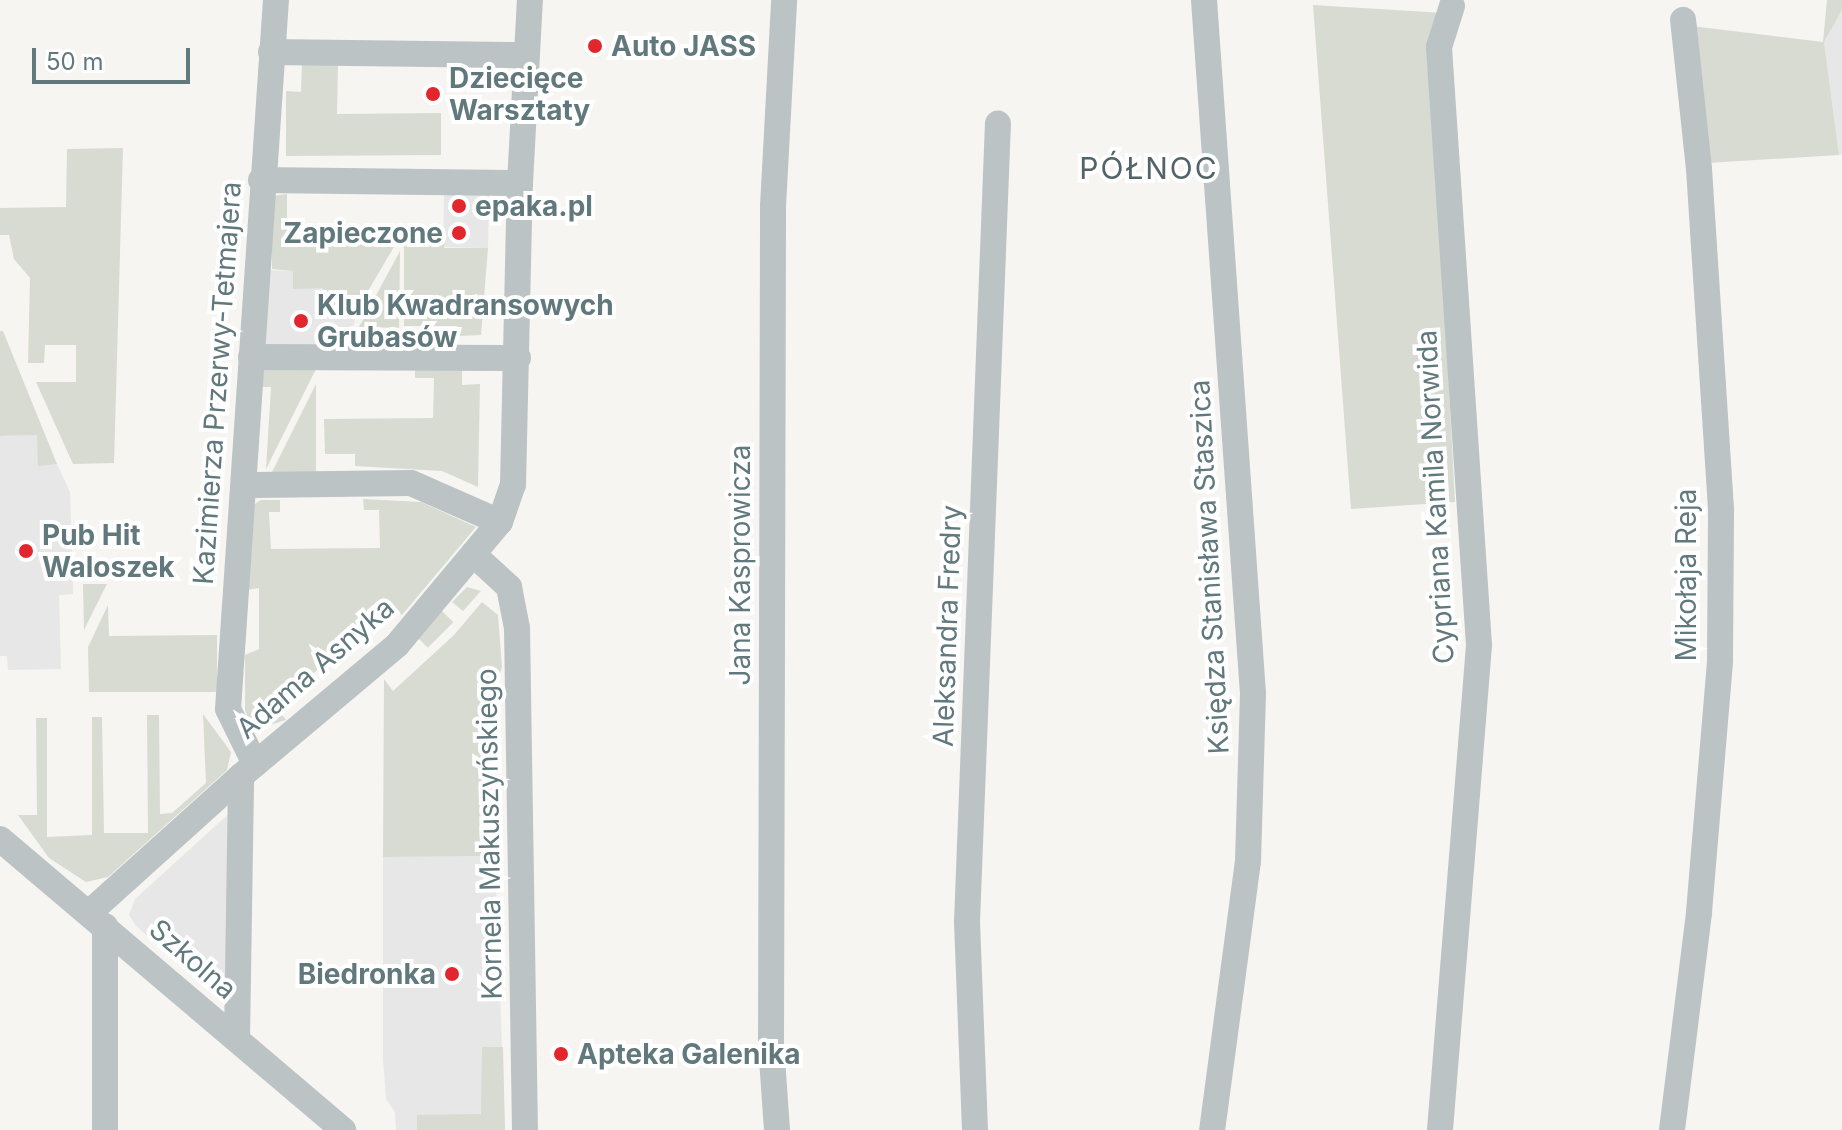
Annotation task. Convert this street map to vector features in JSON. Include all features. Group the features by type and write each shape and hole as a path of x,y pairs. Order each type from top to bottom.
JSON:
{"street":[{"name":"Kazimierza Przerwy-Tetmajera","path":"237,1039 248,770 228,709 261,180 276,0"},
{"name":"Adama Asnyka","path":"98,919 248,770 397,645 500,522 513,485 520,183 530,0"},
{"name":"Jana Kasprowicza","path":"777,1130 771,1044 773,238 784,0"},
{"name":"Księdza Stanisława Staszica","path":"1204,0 1253,693 1248,861 1212,1130"},
{"name":"Cypriana Kamila Norwida","path":"1440,1130 1479,645 1439,47 1452,6"},
{"name":"Mikołaja Reja","path":"1672,1130 1699,912 1720,660 1721,509 1699,169 1683,20"},
{"path":"271,52 526,55"},
{"name":"Aleksandra Fredry","path":"975,1130 967,922 998,124"},
{"path":"261,180 520,183"},
{"path":"251,357 518,358"},
{"path":"244,485 411,483 500,522"},
{"name":"Kornela Makuszyńskiego","path":"473,554 509,587 517,628 525,1130"},
{"name":"Szkolna","path":"0,839 343,1130"},
{"path":"98,919 105,1130"}],"shaded area":[{"path":"1827,0 1842,0 1842,10 1824,42 1839,155 1707,163 1691,26 1823,42"},
{"path":"1313,5 1444,13 1431,47 1455,502 1351,509"},
{"path":"1842,10 1842,154 1839,155 1824,42"},
{"path":"302,61 338,62 337,114 441,113 441,155 286,156 286,91 301,92"},
{"path":"123,148 114,463 73,464 36,382 76,382 76,345 45,345 44,363 28,363 30,278 14,259 9,235 0,235 0,208 66,207 67,149"},
{"path":"444,193 489,194 488,248 443,247"},
{"path":"287,194 287,243 395,245 358,308 323,310 323,288 293,289 293,271 272,269 272,196"},
{"path":"404,239 444,239 444,248 488,248 481,335 458,336 457,326 404,326"},
{"path":"400,251 399,328 359,327"},
{"path":"264,270 293,271 293,288 324,288 324,310 358,308 346,354 258,354"},
{"path":"0,331 3,331 57,464 38,466 37,435 0,436"},
{"path":"462,367 462,385 480,384 478,487 442,471 355,466 355,454 325,454 324,419 433,418 434,378 415,378 415,368"},
{"path":"266,368 316,369 266,469 271,387 256,387 257,376"},
{"path":"316,384 316,479 268,480"},
{"path":"37,435 39,465 57,464 70,492 73,594 59,595 61,669 8,670 7,656 0,656 0,436"},
{"path":"363,499 421,502 476,527 402,615 391,604 276,707 286,720 252,730 245,710 245,655 259,649 259,588 247,590 253,505 261,500 280,500 280,512 269,512 271,549 380,548 379,510 364,510"},
{"path":"83,584 107,584 84,630"},
{"path":"467,587 481,591 463,611 452,602"},
{"path":"482,602 498,615 502,667 494,693 495,856 383,857 384,679 393,691 454,635"},
{"path":"108,605 109,636 217,635 217,692 89,692 88,647"},
{"path":"442,611 453,622 428,648 417,636"},
{"path":"203,714 231,752 227,770 108,877 86,882 49,858 18,815 37,815 36,718 47,718 47,837 92,835 92,717 102,717 104,833 148,833 147,715 159,715 160,814 172,813 206,783"},
{"path":"233,810 234,1010 136,926 129,915 135,899"},
{"path":"495,856 505,1130 396,1130 395,1112 386,1099 383,1059 383,857"},
{"path":"482,1047 503,1047 505,1130 417,1130 417,1115 481,1114"}],"place":[{"name":"Auto JASS","path":"595,46"},
{"name":"Dziecięce Warsztaty","path":"433,94"},
{"name":"epaka.pl","path":"459,206"},
{"name":"Zapieczone","path":"459,233"},
{"name":"Klub Kwadransowych Grubasów","path":"301,321"},
{"name":"Pub Hit Waloszek","path":"26,551"},
{"name":"Biedronka","path":"452,974"},
{"name":"Apteka Galenika","path":"561,1054"}],"district":[{"name":"PÓŁNOC","path":"1149,168"}]}
